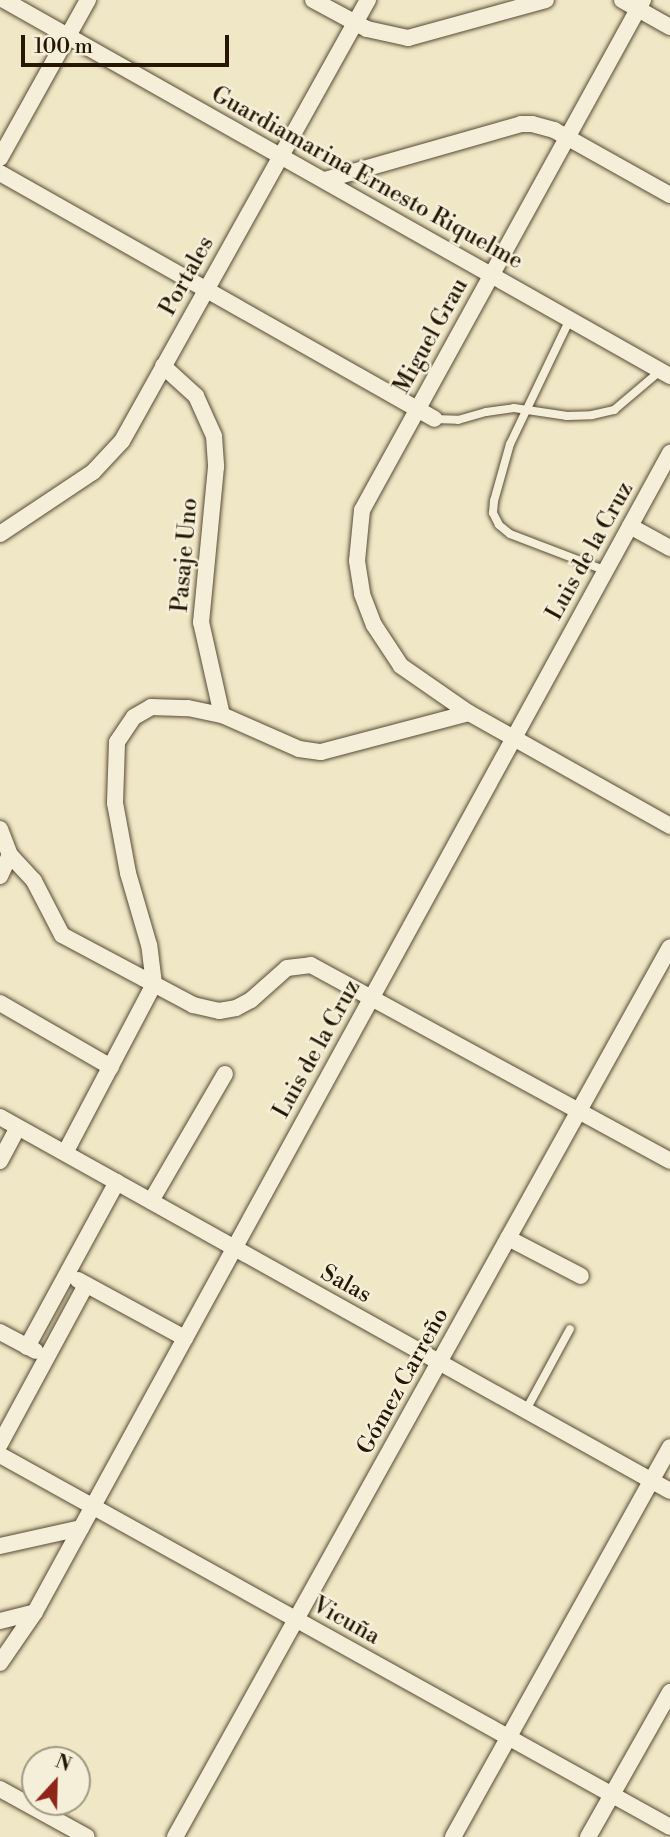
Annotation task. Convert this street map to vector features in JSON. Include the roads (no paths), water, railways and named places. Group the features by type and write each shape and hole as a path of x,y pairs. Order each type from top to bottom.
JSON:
{"street":[{"name":"Guardiamarina Ernesto Riquelme","path":"4,0 665,373"},
{"path":"0,158 88,0"},
{"path":"313,0 355,24 380,34 408,38 546,0"},
{"name":"Portales","path":"0,534 104,462 129,430 368,0"},
{"path":"622,0 640,5 670,27"},
{"name":"Miguel Grau","path":"469,713 401,666 374,625 362,594 357,561 362,510 640,5"},
{"path":"325,180 521,124 543,126 670,195"},
{"path":"0,173 434,419"},
{"name":"Pasaje Uno","path":"163,366 196,396 214,436 216,467 201,622 222,715"},
{"name":"Luis de la Cruz","path":"0,1663 34,1612 81,1528 670,453"},
{"path":"630,526 670,548"},
{"path":"65,1153 154,984 149,945 128,873 115,803 117,742 127,723 151,707 188,708 222,715 299,749 321,752 469,713 670,826"},
{"path":"0,829 10,855 34,881 62,935 201,1008 228,1010 251,1000 287,968 303,964 319,968 670,1161"},
{"path":"0,876 10,855"},
{"name":"Gómez Carreño","path":"175,1837 670,947"},
{"path":"0,1003 111,1067"},
{"path":"151,1201 225,1074"},
{"name":"Salas","path":"0,1117 670,1491"},
{"path":"0,1161 18,1127"},
{"path":"27,1347 117,1182"},
{"path":"508,1238 581,1276"},
{"path":"67,1274 185,1338"},
{"path":"0,1444 86,1285"},
{"path":"0,1332 47,1357"},
{"path":"453,1837 670,1447"},
{"name":"Vicuña","path":"0,1455 670,1827"},
{"path":"0,1546 81,1528"},
{"path":"0,1621 34,1612"},
{"path":"588,1837 670,1692"},
{"path":"0,1789 87,1837"}],"lane":[{"path":"570,319 503,463 494,501 495,519 510,534 599,568"},
{"path":"434,419 458,420 500,409 527,409 567,416 603,413 614,410 665,373"},
{"path":"526,1410 570,1329"}]}
